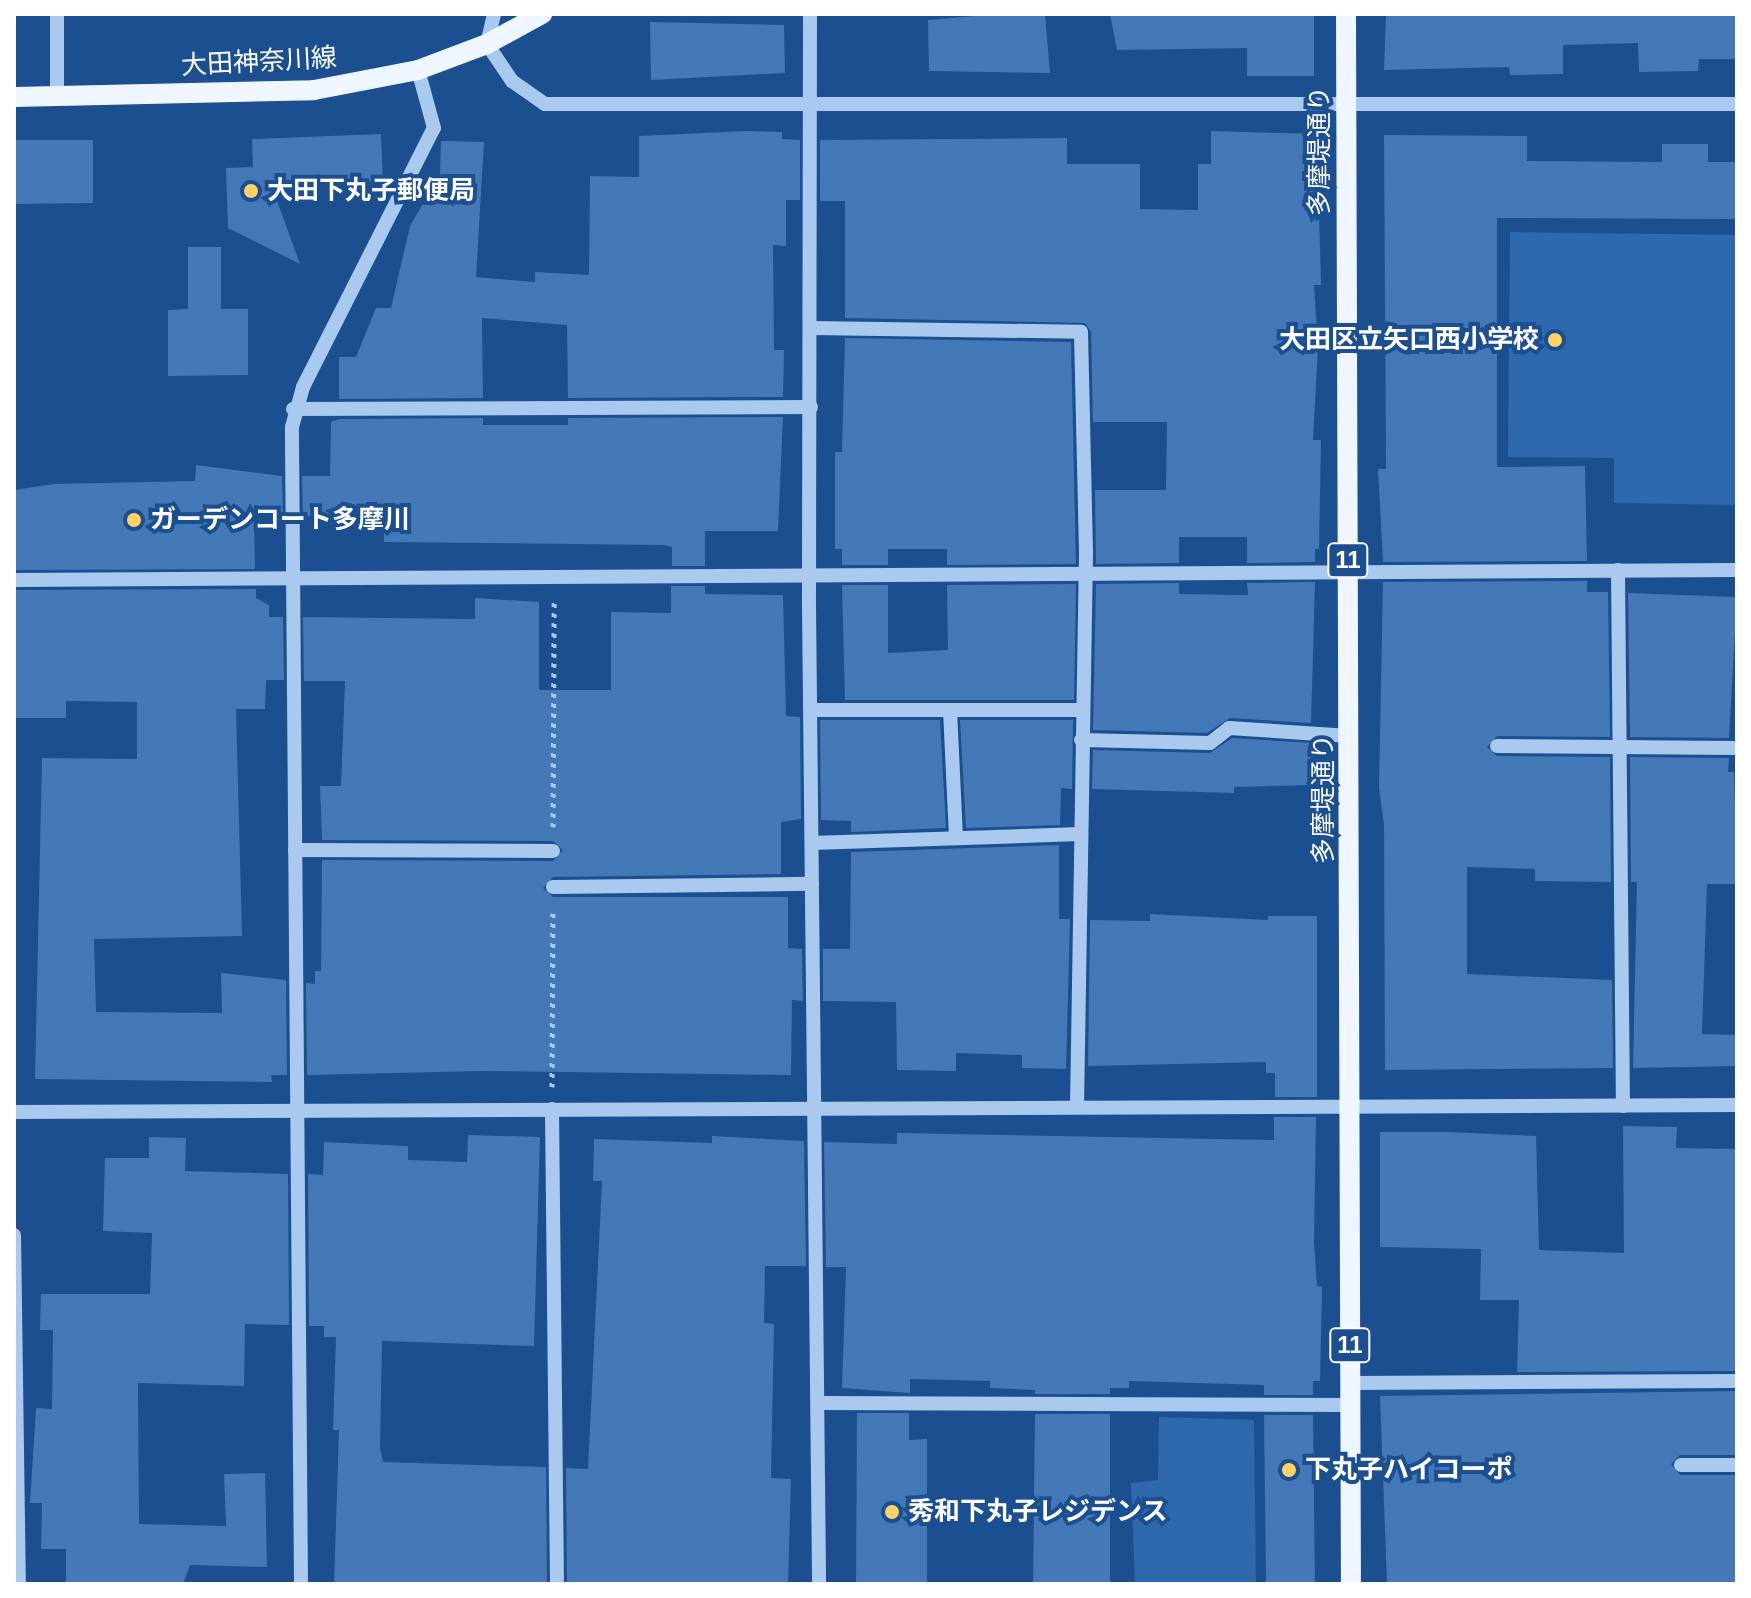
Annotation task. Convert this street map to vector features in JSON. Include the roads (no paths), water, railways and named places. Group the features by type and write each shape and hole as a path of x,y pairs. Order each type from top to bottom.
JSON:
{"main road":[{"name":"大田神奈川線","path":"14,97 314,90 418,70 487,44 542,14"},
{"name":"多摩堤通り","path":"1346,14 1350,736 1347,1106 1351,1584"}],"street":[{"path":"57,14 57,96"},
{"path":"494,14 487,44 512,81 545,104 1737,104"},
{"path":"810,14 809,576 819,1584"},
{"path":"301,1584 295,1109 293,409 434,128 418,70"},
{"path":"811,328 1081,332 1083,574 1077,1107"},
{"path":"293,409 811,407"},
{"path":"1618,570 1623,1106"},
{"path":"14,580 1737,570"},
{"path":"811,710 1082,710"},
{"path":"950,710 956,837"},
{"path":"1081,740 1210,743 1229,728 1350,736"},
{"path":"1497,746 1737,748"},
{"path":"812,843 1080,834"},
{"path":"295,850 553,851"},
{"path":"553,887 812,884"},
{"path":"14,1112 1737,1105"},
{"path":"552,1109 557,1584"},
{"path":"14,1235 19,1584"},
{"path":"1350,1383 1737,1381"},
{"path":"818,1403 1350,1405"},
{"path":"1681,1465 1737,1465"}],"place":[{"name":"大田下丸子郵便局","path":"251,191"},
{"name":"大田区立矢口西小学校","path":"1555,340"},
{"name":"ガーデンコート多摩川","path":"134,520"},
{"name":"下丸子ハイコーポ","path":"1289,1470"},
{"name":"秀和下丸子レジデンス","path":"892,1512"}]}
